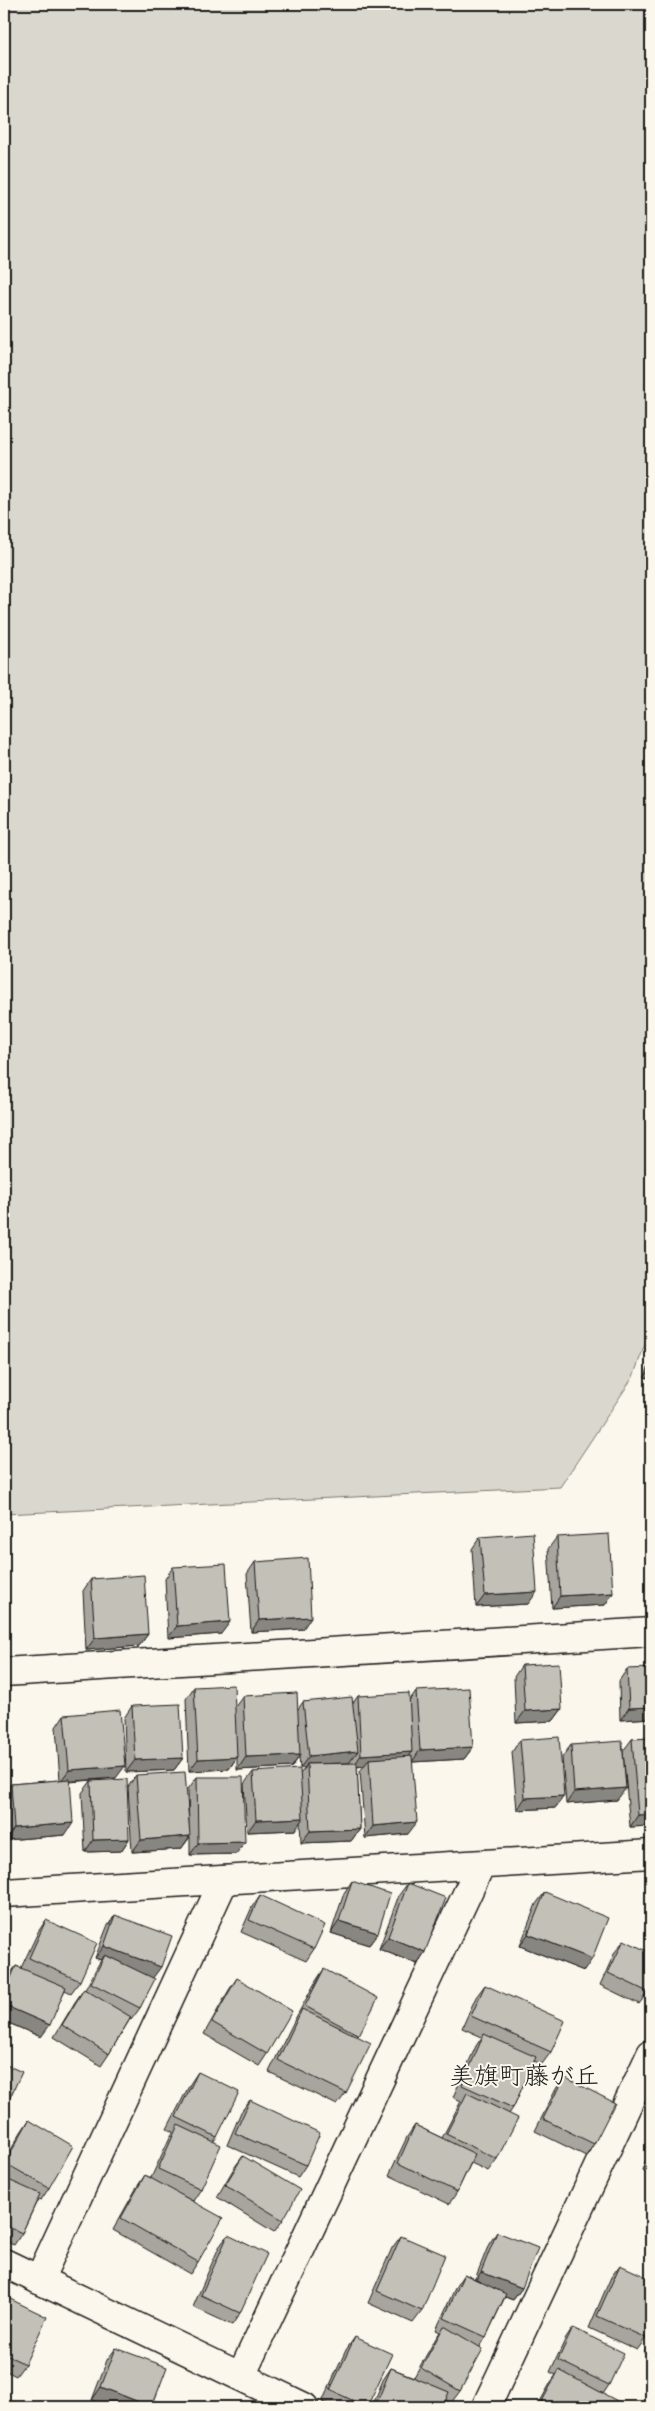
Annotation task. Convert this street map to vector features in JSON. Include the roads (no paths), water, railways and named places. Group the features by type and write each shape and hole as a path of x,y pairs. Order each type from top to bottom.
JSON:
{"street":[{"path":"4,1672 651,1632"},
{"path":"4,1893 480,1866 651,1854"},
{"path":"241,2376 480,1866"},
{"path":"39,2280 224,1880"},
{"path":"486,2407 651,2054"},
{"path":"4,2263 304,2407"}],"district":[{"name":"美旗町藤が丘","path":"524,2078"}]}
